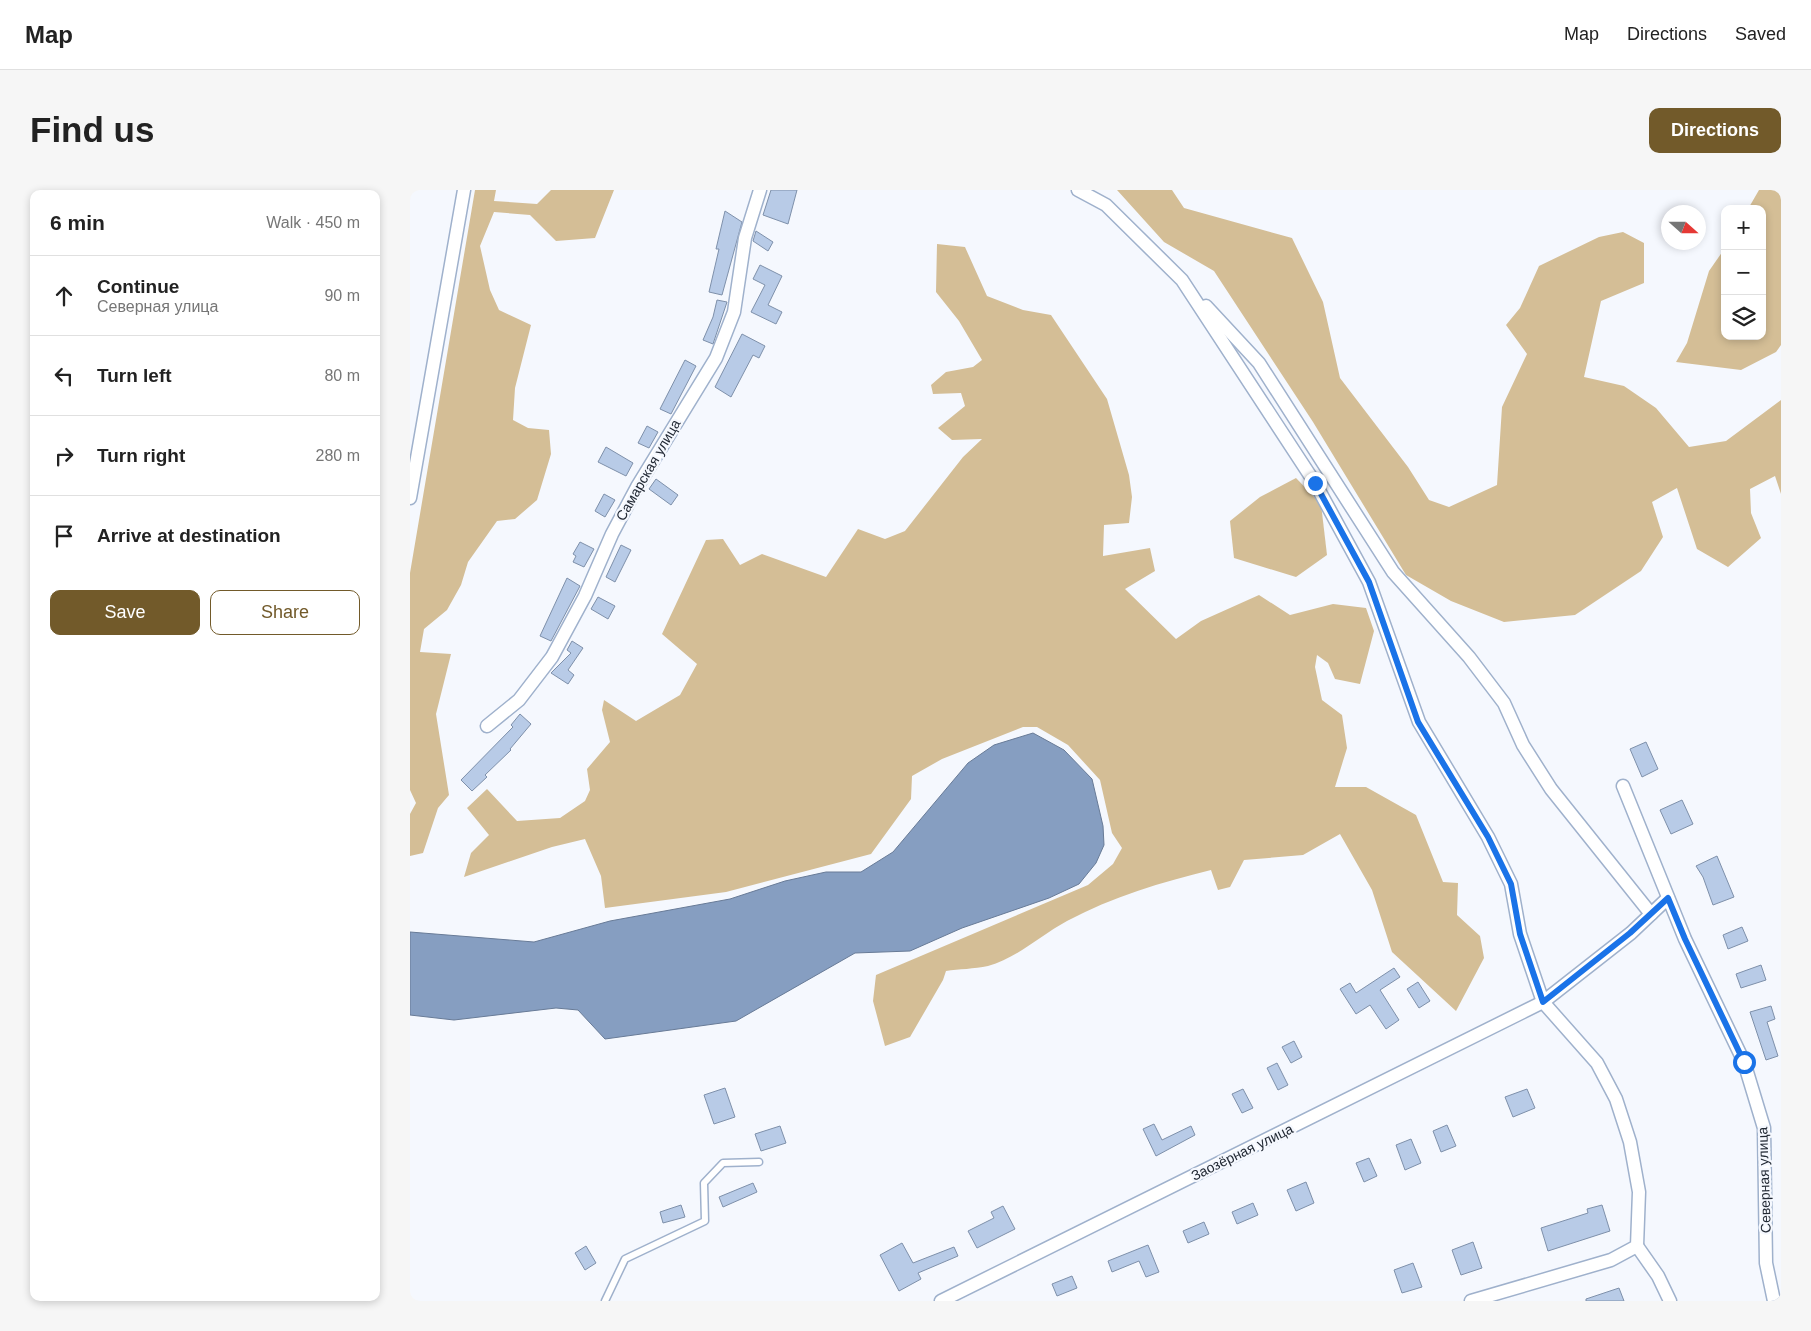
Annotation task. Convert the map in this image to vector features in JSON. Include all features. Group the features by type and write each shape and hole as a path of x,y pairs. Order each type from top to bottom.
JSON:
{"street":[{"path":"410,498 464,190"},
{"name":"Самарская улица","path":"487,726 519,700 552,657 637,487 716,358 734,312 745,238 760,190"},
{"path":"1078,190 1106,205 1182,280 1259,363 1393,572 1469,657 1498,695 1523,745 1551,789 1651,914"},
{"path":"1182,280 1315,483 1369,582 1418,722 1488,837 1511,884 1520,934 1543,1002 1597,1063 1616,1099 1630,1142 1639,1192 1637,1246 1658,1276 1670,1301"},
{"name":"Северная улица","path":"1623,786 1685,939 1744,1062 1764,1128 1766,1263 1774,1301"},
{"name":"Заозёрная улица","path":"941,1301 1543,1002 1668,898"},
{"path":"1471,1301 1612,1260 1637,1246"}],"lane":[{"path":"605,1301 626,1258 705,1221 704,1183 723,1163 759,1162"}],"shaded area":[{"path":"475,190 496,190 494,201 537,204 551,190 614,190 595,238 556,241 530,215 494,212 480,246 490,290 499,310 531,325 515,388 513,420 528,428 549,430 551,454 537,500 515,519 497,521 468,562 461,585 447,610 424,629 420,652 451,654 436,714 449,795 438,808 423,853 410,856 410,814 416,803 410,790 410,573"},
{"path":"1117,190 1172,190 1184,208 1292,238 1323,302 1340,378 1408,467 1429,500 1449,507 1497,485 1502,407 1527,354 1506,325 1520,308 1539,266 1599,237 1623,232 1644,243 1644,283 1601,301 1584,377 1624,386 1656,408 1689,447 1726,441 1781,400 1781,494 1775,476 1750,489 1751,513 1761,538 1728,567 1697,549 1677,488 1652,502 1663,537 1641,571 1575,615 1504,622 1451,601 1406,575 1313,422 1214,271 1164,242"},
{"path":"1759,190 1781,190 1781,345 1776,352 1741,370 1676,362 1687,343 1709,271 1721,254 1721,340 1766,340 1766,205 1750,205"},
{"path":"937,244 965,247 987,296 1023,310 1051,315 1107,399 1129,475 1132,497 1129,523 1104,525 1103,556 1150,548 1155,571 1125,589 1176,639 1201,621 1259,595 1290,615 1333,604 1366,608 1374,631 1360,684 1335,679 1328,663 1317,655 1315,667 1322,700 1342,715 1347,748 1335,787 1366,787 1416,815 1443,882 1458,883 1457,915 1480,936 1484,958 1456,1011 1392,952 1372,890 1340,834 1303,855 1244,860 1230,887 1218,890 1211,870 1156,885 1119,897 1084,912 1009,958 988,966 946,971 943,980 910,1037 885,1046 873,1001 876,975 1088,885 1113,864 1122,848 1112,833 1100,780 1068,745 1037,727 1023,727 942,759 912,776 911,799 871,854 726,892 605,908 601,876 585,839 552,847 464,877 471,853 489,835 467,808 487,789 517,821 560,818 585,801 590,790 587,769 610,742 602,710 604,700 636,721 680,695 697,664 662,634 706,540 723,539 740,565 762,554 826,577 858,529 885,539 905,531 963,457 982,439 952,440 938,428 965,406 961,393 933,394 931,385 946,372 973,367 982,360 959,321 936,292"},
{"path":"1296,478 1321,504 1327,555 1296,577 1234,558 1230,521 1260,497"}],"water":[{"path":"1033,733 1064,750 1092,779 1103,826 1104,845 1096,863 1079,884 1049,898 962,928 910,951 855,953 736,1021 605,1039 578,1010 556,1008 454,1020 410,1015 410,932 534,942 610,921 730,899 785,881 826,872 861,872 893,852 968,763 994,745"}],"building":[{"path":"771,190 797,190 788,224 763,215"},
{"path":"725,211 742,222 722,295 709,292"},
{"path":"756,231 773,242 768,251 753,241"},
{"path":"760,265 782,276 768,305 782,312 776,324 751,312 765,285 753,279"},
{"path":"717,300 727,302 713,344 703,340 713,317"},
{"path":"742,334 765,346 759,358 753,355 731,397 715,387"},
{"path":"685,360 696,366 671,414 660,409"},
{"path":"647,426 658,432 649,448 638,443"},
{"path":"606,447 633,463 626,476 598,462"},
{"path":"656,479 678,495 671,505 649,489"},
{"path":"604,494 615,500 605,517 595,511"},
{"path":"580,542 594,549 584,567 573,562 576,556 573,554"},
{"path":"621,545 631,550 615,582 606,577"},
{"path":"567,578 580,586 551,641 540,636"},
{"path":"598,597 615,606 608,619 591,609"},
{"path":"572,641 583,648 568,670 574,675 568,684 551,673 571,653 567,650"},
{"path":"520,714 531,724 511,750 485,775 487,777 472,791 461,780 513,727 511,725"},
{"path":"1646,742 1658,769 1642,777 1630,749"},
{"path":"1682,800 1693,824 1671,834 1660,810"},
{"path":"1717,856 1734,897 1713,905 1703,877 1696,866"},
{"path":"1742,927 1748,941 1728,949 1723,935"},
{"path":"1761,965 1766,980 1741,988 1736,974"},
{"path":"1394,968 1400,977 1380,990 1399,1020 1386,1029 1370,1005 1356,1014 1340,989 1350,983 1356,993"},
{"path":"1418,982 1430,1001 1419,1008 1407,989"},
{"path":"1771,1006 1775,1019 1767,1022 1778,1056 1766,1060 1750,1012"},
{"path":"1294,1041 1302,1057 1291,1063 1282,1047"},
{"path":"1277,1063 1288,1085 1278,1090 1267,1068"},
{"path":"725,1088 735,1117 714,1124 704,1095"},
{"path":"1243,1089 1253,1108 1242,1113 1232,1094"},
{"path":"1527,1089 1535,1108 1513,1117 1505,1097"},
{"path":"1154,1124 1162,1140 1191,1126 1195,1135 1156,1156 1143,1129"},
{"path":"1447,1125 1456,1146 1441,1152 1433,1131"},
{"path":"780,1126 786,1143 761,1151 755,1134"},
{"path":"1411,1139 1421,1163 1405,1170 1396,1145"},
{"path":"1369,1158 1377,1176 1364,1182 1356,1163"},
{"path":"1306,1182 1314,1203 1296,1211 1287,1190"},
{"path":"753,1183 757,1192 723,1207 719,1197"},
{"path":"1253,1203 1258,1215 1237,1224 1232,1212"},
{"path":"681,1205 685,1217 663,1223 660,1212"},
{"path":"1602,1205 1610,1231 1548,1251 1541,1228 1588,1213 1587,1209"},
{"path":"1003,1206 1015,1229 977,1248 968,1231 994,1218 991,1212"},
{"path":"1204,1222 1209,1234 1188,1243 1183,1231"},
{"path":"1473,1242 1482,1268 1461,1275 1452,1250"},
{"path":"902,1243 913,1263 954,1247 958,1256 918,1273 921,1279 899,1291 880,1255"},
{"path":"1148,1245 1159,1272 1146,1277 1139,1261 1112,1272 1108,1261"},
{"path":"586,1246 596,1263 585,1270 575,1253"},
{"path":"1413,1263 1422,1287 1402,1293 1394,1270"},
{"path":"1072,1276 1077,1288 1057,1296 1052,1284"},
{"path":"1619,1288 1624,1301 1586,1301 1586,1299"}],"route":[{"path":"1315,483 1369,582 1418,722 1488,837 1511,884 1520,934 1543,1002 1630,933 1668,898 1685,939 1744,1062"}]}
